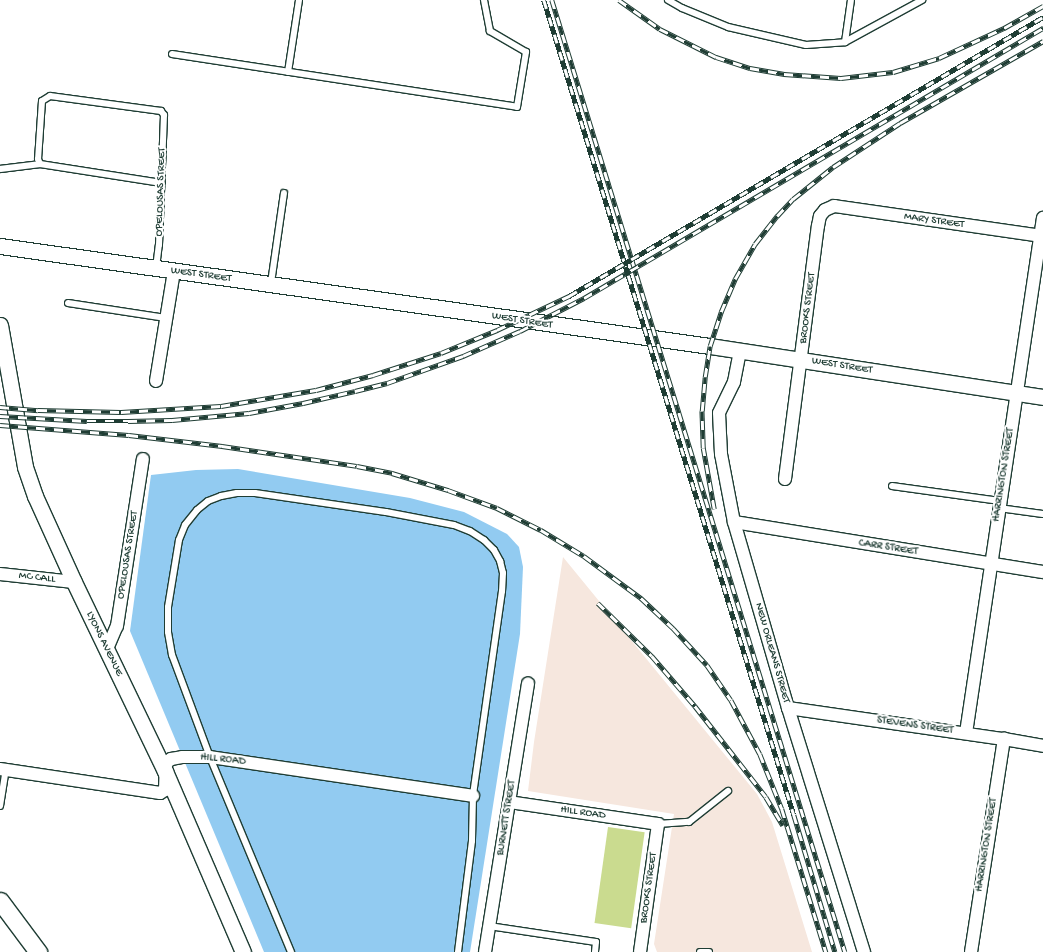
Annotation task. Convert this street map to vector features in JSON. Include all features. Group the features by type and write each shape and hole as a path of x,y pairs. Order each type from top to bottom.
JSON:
{"main road":[{"path":"0,901 38,952"}],"street":[{"name":"MARY STREET","path":"825,210 834,206 1042,236"},
{"name":"BROOKS STREET","path":"785,479 818,226 820,216 825,210"},
{"name":"HARRINGTON STREET","path":"966,733 1042,236 1043,218"},
{"name":"WEST STREET","path":"0,246 740,351 1043,397"},
{"path":"156,381 174,271"},
{"name":"LYONS AVENUE","path":"0,325 25,467 35,496 74,582 165,770 244,952"},
{"name":"NEW ORLEANS STREET","path":"740,351 734,382 719,413 721,454 734,522 788,708 864,952"},
{"name":"OPELOUSAS STREET","path":"107,649 116,626 143,459"},
{"name":"CARR STREET","path":"734,522 991,565 1043,572"},
{"name":"MC CALL","path":"0,574 74,582"},
{"name":"BURNETT STREET","path":"485,952 528,683"},
{"name":"STEVENS STREET","path":"788,708 966,733 1043,746"},
{"name":"HARRINGTON STREET","path":"971,952 1004,739"},
{"name":"HILL ROAD","path":"165,770 166,763 172,759 182,757 210,757 474,796"},
{"path":"3,770 160,794 165,790 165,770"},
{"name":"HILL ROAD","path":"509,802 658,824"},
{"name":"BROOKS STREET","path":"640,952 658,824"}],"lane":[{"path":"288,72 299,0"},
{"path":"172,54 518,107 526,52 490,30 484,0"},
{"path":"668,0 682,8 728,27 806,45 845,42 922,0"},
{"path":"845,42 851,0"},
{"name":"OPELOUSAS STREET","path":"40,164 38,159 42,101 50,96 161,111 164,115 162,183 159,245 156,268"},
{"path":"0,169 40,164 162,183"},
{"path":"271,285 284,193"},
{"path":"68,303 166,318"},
{"path":"892,486 1043,514"},
{"path":"291,952 210,757 172,655 168,632 168,607 170,593 179,540 185,525 197,510 208,501 237,492 255,493 370,510 454,525 470,531 484,540 494,550 500,561 503,573 502,591 474,796 472,841 458,952"},
{"path":"0,806 3,770"},
{"path":"658,824 689,822 728,791"},
{"path":"489,926 596,942 595,952"},
{"path":"700,952 709,952"}],"shaded area":[{"path":"563,557 757,794 772,822 812,952 657,952 654,944 674,814 528,791 534,742"}],"green space":[{"path":"608,827 645,832 631,928 595,923"}],"water":[{"path":"238,469 410,498 464,512 507,534 519,547 523,567 520,634 470,952 264,952 130,631 151,475 196,470"}],"railway":[{"path":"544,0 835,952"},
{"path":"552,0 845,952"},
{"path":"619,0 660,29 716,57 750,68 784,74 841,78 893,72 939,58 1004,28 1043,6"},
{"path":"0,407 38,410 121,412 221,406 316,390 373,375 441,353 497,330 569,296 1043,17"},
{"path":"0,416 87,421 128,421 172,420 249,413 303,403 387,383 463,356 520,331 584,298 1043,28"},
{"path":"714,509 703,448 702,411 705,377 710,346 721,312 735,279 755,244 777,216 793,199 833,167 900,123 1043,41"},
{"path":"0,425 129,435 222,446 357,466 392,473 448,490 497,508 541,530 584,556 641,598 673,628 707,665 731,700 760,754 782,809 826,952"},
{"path":"598,603 652,656 695,706 766,797 783,825"}]}
